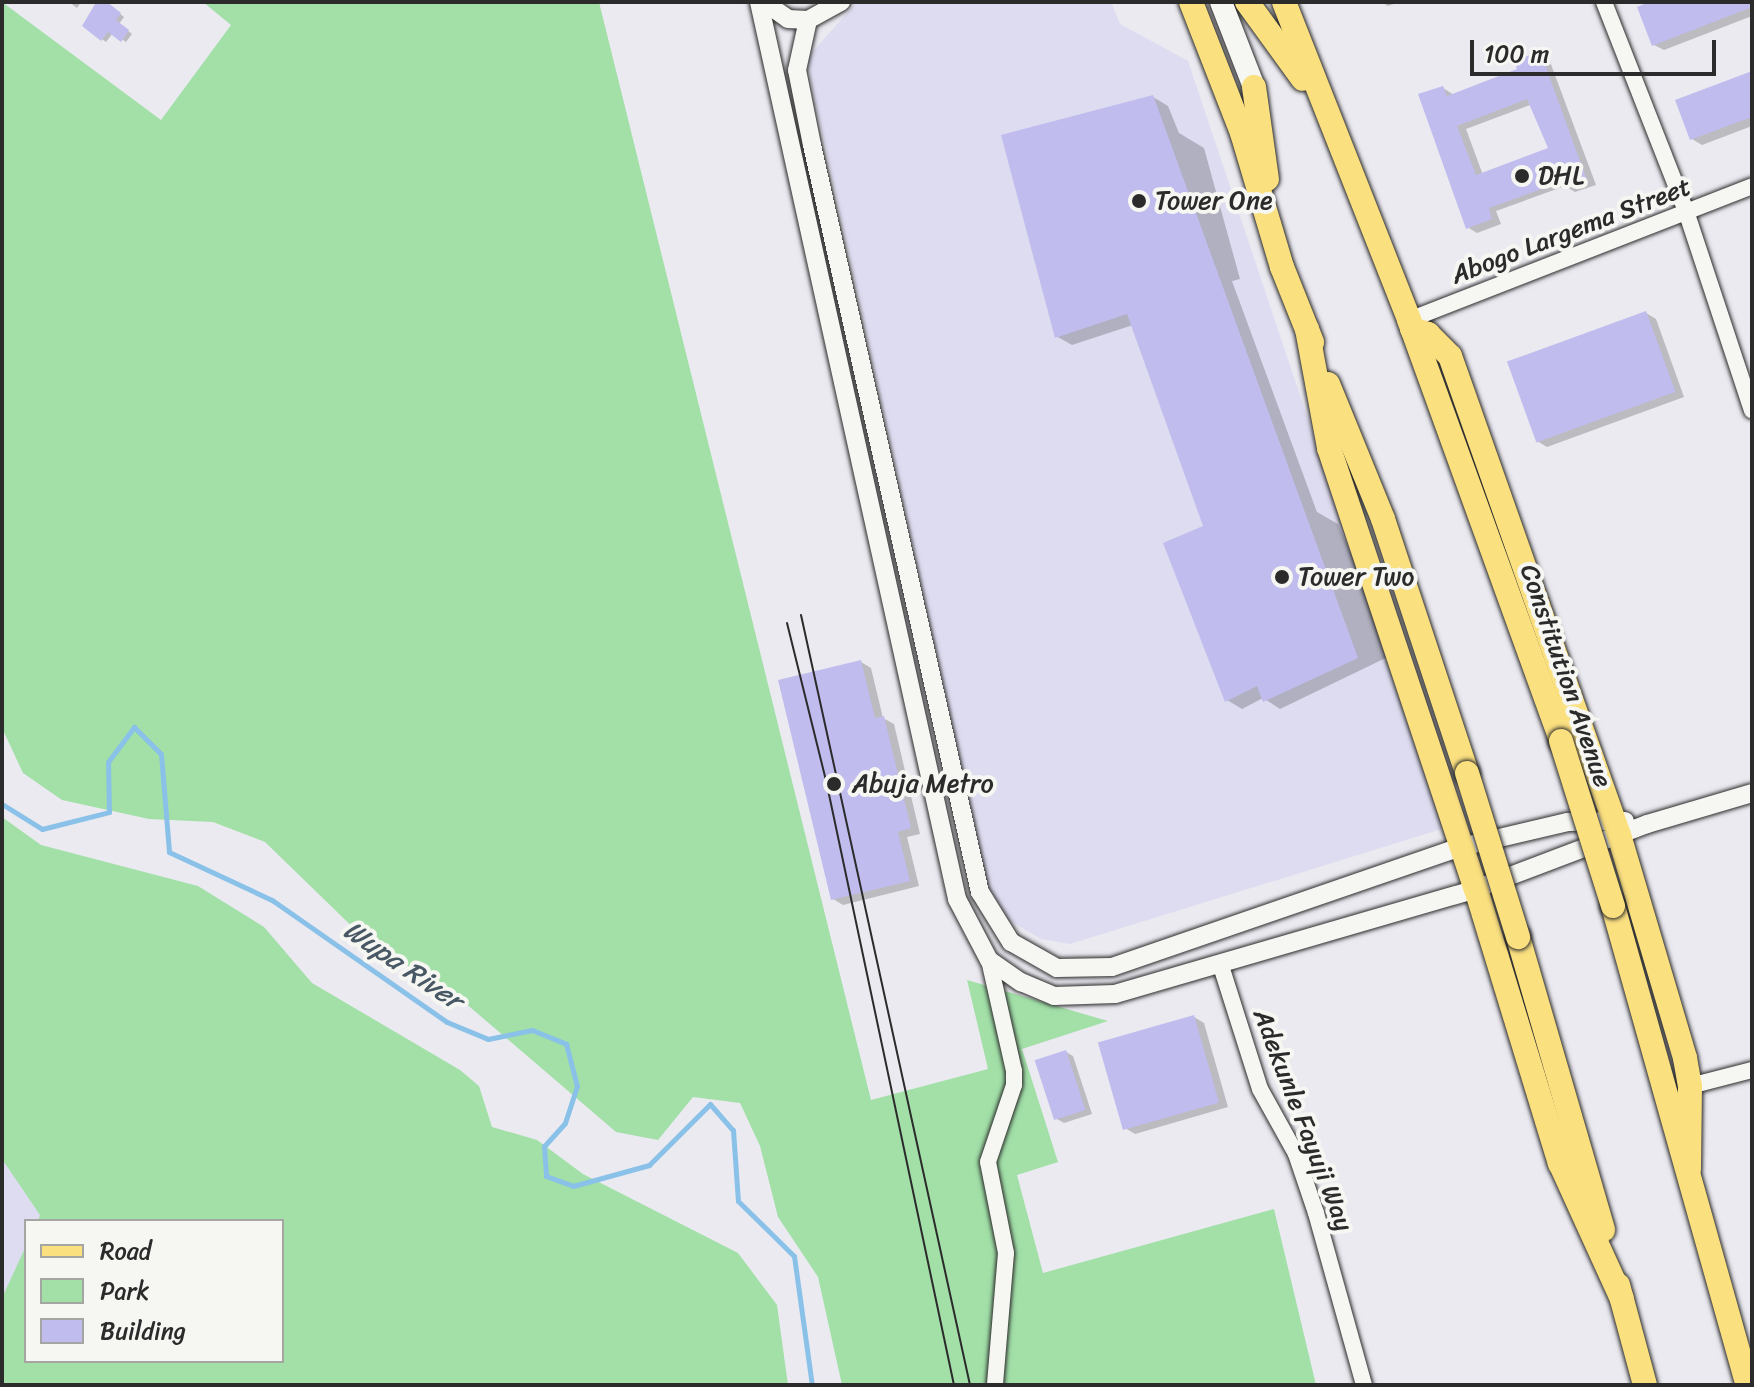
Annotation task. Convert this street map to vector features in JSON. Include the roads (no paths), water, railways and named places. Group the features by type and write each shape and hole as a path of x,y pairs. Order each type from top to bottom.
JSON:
{"main road":[{"path":"1191,2 1242,133 1271,230 1307,329 1383,519 1467,773 1518,937 1645,1385"},
{"path":"1221,2 1254,87 1271,230"},
{"path":"1247,2 1319,100"},
{"name":"Constitution Avenue","path":"1284,2 1319,100 1410,325 1561,741 1613,906 1748,1385"},
{"path":"1410,325 1428,334 1450,356 1616,827 1690,1086 1689,1169"},
{"path":"1307,329 1329,448 1476,889 1560,1163 1622,1299"}],"street":[{"path":"761,2 788,19 808,20 841,2"},
{"path":"761,2 957,899 989,960 1014,1071 1014,1085 988,1162 1006,1253 995,1385"},
{"path":"1604,2 1686,211 1752,410"},
{"path":"808,20 797,70 812,145 980,892 1011,942 1057,968 1112,967 1461,847 1568,822 1616,827 1647,824 1752,793"},
{"name":"Abogo Largema Street","path":"1410,325 1752,186"},
{"path":"989,960 1021,982 1054,996 1083,998 1221,966 1476,889 1616,827"},
{"name":"Adekunle Fayuji Way","path":"1221,966 1260,1089 1296,1154 1364,1385"},
{"path":"1690,1086 1752,1070"}],"waterway":[{"name":"Wupa River","path":"2,804 42,829 109,812 108,762 134,727 161,754 169,852 272,900 447,1022 488,1039 532,1030 566,1044 577,1086 565,1123 544,1146 546,1176 573,1186 649,1165 710,1104 733,1130 738,1201 794,1256 812,1385"}],"tram line":[{"path":"801,615 970,1385"},
{"path":"787,623 827,785 954,1385"}],"place":[{"name":"DHL","path":"1522,176"},
{"name":"Tower One","path":"1139,201"},
{"name":"Tower Two","path":"1282,577"},
{"name":"Abuja Metro","path":"834,784"}]}
